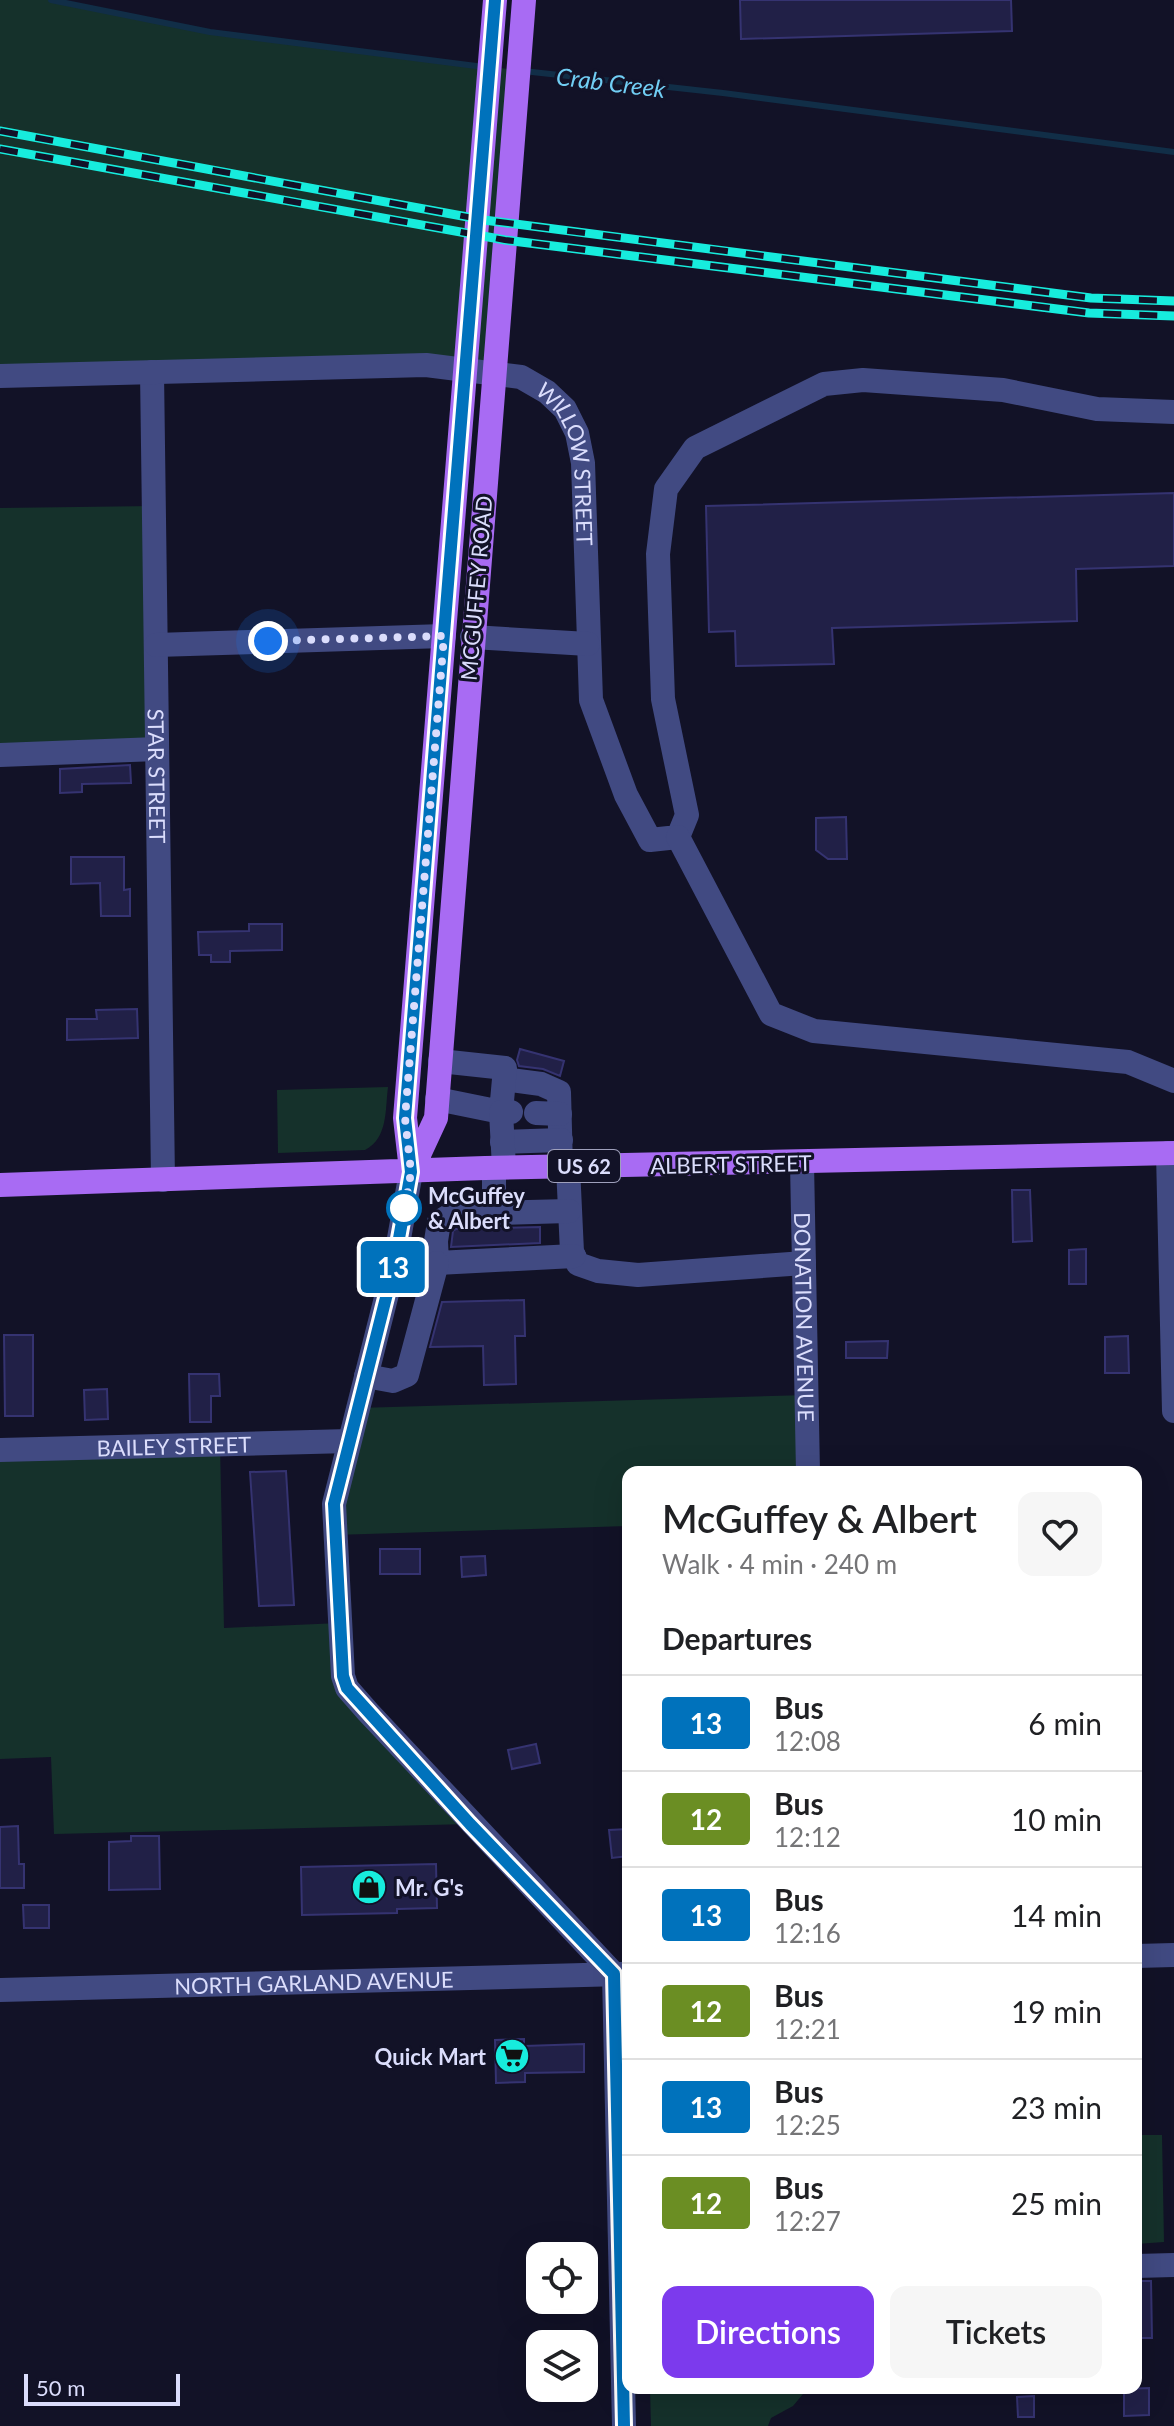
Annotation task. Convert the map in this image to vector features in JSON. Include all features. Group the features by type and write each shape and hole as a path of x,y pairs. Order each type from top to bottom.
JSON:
{"main road":[{"name":"MCGUFFEY ROAD","path":"411,1172 405,1118 495,0"},
{"name":"MCGUFFEY ROAD","path":"411,1172 436,1118 524,0"},
{"name":"ALBERT STREET","path":"0,1185 499,1168 1171,1153"}],"street":[{"name":"WILLOW STREET","path":"0,376 426,365 521,377 547,392 565,409 577,433 583,463 591,700 626,795 650,840 678,837"},
{"name":"STAR STREET","path":"152,372 163,1180"},
{"path":"1174,412 1097,409 1003,390 863,380 824,384 695,448 666,489 658,554 663,699 687,815 678,837 771,1014 814,1031 1128,1062 1174,1081"},
{"path":"156,645 444,636"},
{"path":"472,637 588,644"},
{"path":"0,755 157,749"},
{"path":"440,1061 505,1068 506,1112 494,1213"},
{"path":"466,1105 471,1064"},
{"path":"504,1079 541,1084 552,1106 565,1167 572,1252 578,1264 598,1271 638,1275 804,1263"},
{"path":"437,1099 506,1112"},
{"path":"502,1142 561,1140"},
{"path":"1171,1153 1174,1411"},
{"name":"DONATION AVENUE","path":"802,1163 808,1466"},
{"name":"MCGUFFEY ROAD","path":"411,1172 389,1282 334,1504 343,1676 347,1688 470,1824 622,1968"},
{"path":"366,1376 393,1381 407,1375 429,1291 439,1222 452,1214 569,1211"},
{"path":"400,1231 436,1252 574,1256"},
{"path":"389,1282 429,1291"},
{"name":"BAILEY STREET","path":"0,1450 349,1441"},
{"path":"1142,1956 1174,1955"},
{"name":"NORTH GARLAND AVENUE","path":"0,1990 622,1969"},
{"path":"1142,2266 1174,2265"},
{"path":"624,2394 624,2426"}],"green space":[{"path":"0,0 51,0 210,32 517,70 494,374 0,376"},
{"path":"154,506 157,749 0,755 0,508"},
{"path":"388,1087 382,1131 365,1150 278,1153 277,1090"},
{"path":"807,1395 808,1466 622,1466 622,1526 334,1535 358,1408"},
{"path":"220,1445 224,1628 340,1623 343,1676 470,1824 54,1834 51,1757 0,1759 0,1450"},
{"path":"1142,2135 1162,2135 1164,2242 1142,2244"},
{"path":"650,2394 803,2394 793,2406 771,2418 768,2426 651,2426"}],"building":[{"path":"740,0 1011,0 1012,31 741,39"},
{"path":"1174,493 1174,566 1076,569 1077,621 832,628 834,664 736,666 735,631 709,632 706,506"},
{"path":"130,765 131,783 82,784 82,792 60,793 60,769"},
{"path":"846,817 847,859 828,859 816,850 816,818"},
{"path":"71,857 124,857 124,890 130,889 130,916 101,916 100,883 71,884"},
{"path":"249,924 282,924 282,950 230,951 230,962 211,962 211,955 199,955 198,932 249,931"},
{"path":"137,1009 138,1038 67,1040 67,1019 97,1019 96,1010"},
{"path":"520,1049 564,1061 560,1076 543,1069 519,1066"},
{"path":"1012,1190 1030,1190 1032,1241 1013,1242"},
{"path":"540,1227 540,1243 451,1247 456,1229"},
{"path":"1086,1249 1086,1284 1069,1284 1069,1250"},
{"path":"524,1300 525,1336 515,1336 516,1384 484,1385 483,1346 430,1347 442,1302"},
{"path":"4,1335 33,1335 33,1416 5,1416"},
{"path":"1128,1336 1129,1373 1105,1373 1105,1337"},
{"path":"888,1341 887,1358 846,1358 846,1342"},
{"path":"189,1374 219,1374 220,1396 211,1396 211,1422 190,1422"},
{"path":"107,1389 108,1419 85,1420 84,1390"},
{"path":"286,1471 294,1605 259,1606 250,1472"},
{"path":"380,1549 420,1549 420,1574 380,1574"},
{"path":"485,1556 486,1575 462,1577 461,1557"},
{"path":"536,1744 540,1763 512,1769 508,1750"},
{"path":"18,1826 19,1864 24,1864 24,1888 0,1888 0,1827"},
{"path":"622,1829 622,1857 612,1858 609,1830"},
{"path":"131,1836 159,1836 160,1889 109,1890 109,1842 131,1841"},
{"name":"Mr. G's","path":"436,1864 437,1908 397,1909 397,1913 302,1915 301,1867"},
{"path":"23,1905 49,1905 49,1928 24,1928"},
{"path":"524,2039 524,2046 584,2044 584,2072 525,2073 525,2082 496,2083 495,2040"},
{"path":"1142,2281 1151,2281 1152,2338 1142,2338"},
{"path":"1142,2388 1149,2388 1149,2415 1124,2416 1124,2394 1142,2394"},
{"path":"1034,2396 1034,2417 1018,2417 1017,2397"}],"waterway":[{"name":"Crab Creek","path":"51,0 210,32 484,67"},
{"name":"Crab Creek","path":"523,71 723,93 1174,152"}],"railway":[{"path":"0,131 484,220 1091,298 1174,301"},
{"path":"0,149 505,240 1089,313 1174,316"}],"bus line":[{"name":"13","path":"495,0 405,1118 411,1172 394,1266 334,1504 334,1535 343,1676 347,1688 470,1824 614,1974 622,2336"},
{"name":"13","path":"623,2394 624,2426"}],"place":[{"name":"McGuffey & Albert","path":"404,1208"},
{"name":"Mr. G's","path":"369,1887"},
{"name":"Quick Mart","path":"512,2056"}],"route":[{"path":"268,641 444,636 405,1118 411,1172 404,1214 404,1208"}]}
